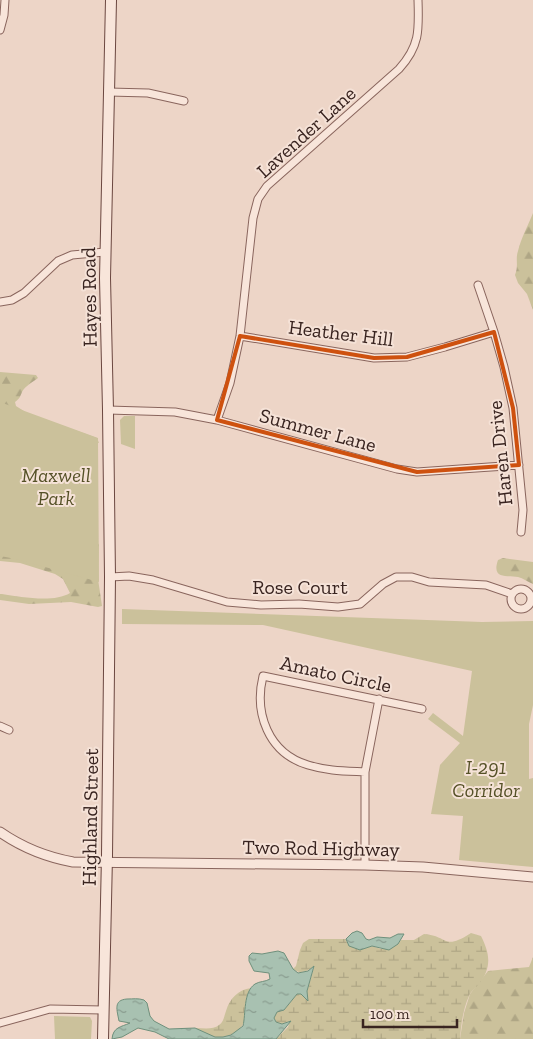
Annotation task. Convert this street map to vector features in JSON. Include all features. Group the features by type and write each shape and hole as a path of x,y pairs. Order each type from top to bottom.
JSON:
{"main road":[{"name":"Hayes Road","path":"110,594 105,252 111,0"},
{"name":"Highland Street","path":"103,1039 110,594"}],"street":[{"path":"0,30 3,23 5,0"},
{"name":"Lavender Lane","path":"217,420 230,383 240,336 258,199 268,186 410,57 417,38 419,25 418,0"},
{"path":"109,92 148,94 184,101"},
{"path":"0,302 12,300 24,293 58,261 72,255 105,252"},
{"name":"Haren Drive","path":"478,285 504,367 513,408 523,510 521,532"},
{"name":"Heather Hill","path":"240,336 374,358 406,357 494,332"},
{"name":"Summer Lane","path":"108,410 175,412 217,420 397,469 417,472 519,465"},
{"name":"Rose Court","path":"110,577 129,576 153,580 227,602 261,605 299,604 338,607 360,604 383,584 396,577 412,577 430,582 486,585 512,594"},
{"name":"Amato Circle","path":"365,772 325,770 306,765 289,756 274,743 259,706 263,676 422,708"},
{"path":"365,865 365,772 380,699"},
{"path":"0,726 9,730"},
{"name":"Two Rod Highway","path":"0,832 14,842 50,858 73,862 365,865 533,877"},
{"path":"0,1023 50,1009 104,1010"}],"highlighted area":[{"path":"494,332 513,408 519,465 417,472 217,420 240,336 374,358 407,357"}],"green space":[{"path":"533,213 533,310 527,294 518,283 515,275 519,246"},
{"path":"0,372 36,375 38,378 23,390 15,402 16,406 27,413 97,438 99,443 0,428"},
{"name":"Maxwell Park","path":"0,402 98,438 99,582 0,556"},
{"path":"124,416 135,416 135,449 121,444 120,420"},
{"path":"0,523 99,544 98,579 102,606 98,607 71,602 29,604 0,600 0,594 46,599 70,593 63,579 55,574 20,563 0,561"},
{"path":"503,558 533,562 533,584 520,578 499,574 496,566 498,560"},
{"name":"I-291 Corridor","path":"122,609 482,622 533,621 533,705 529,724 529,779 533,778 533,867 459,860 463,816 431,814 440,765 460,743 428,719 433,713 463,736 472,671 263,625 122,624"},
{"path":"471,933 481,936 488,955 488,966 483,978 467,1001 460,1039 276,1039 288,1027 290,1021 282,1024 276,1022 274,1018 277,1011 284,1010 297,994 301,994 308,1000 307,991 314,967 301,972 293,969 296,966 303,943 309,939 346,939 347,943 365,948 372,946 381,949 398,944 401,940 414,940 424,934 450,942"},
{"path":"533,957 533,1039 460,1039 464,1013 470,994 488,971 529,967"},
{"path":"251,988 247,999 245,1019 241,1028 233,1034 224,1037 214,1037 195,1028 217,1027 223,1021 232,999 238,993"},
{"path":"54,1016 90,1017 92,1021 91,1039 55,1039"}],"water":[{"path":"357,931 369,940 377,937 390,938 398,934 404,934 398,944 389,950 372,946 360,950 349,946 346,939"},
{"path":"278,951 284,953 293,969 298,973 308,971 314,966 307,991 308,1001 301,994 297,994 284,1010 277,1012 274,1018 276,1022 282,1024 291,1021 276,1039 169,1039 155,1032 138,1028 122,1037 112,1039 116,1030 130,1023 119,1021 117,1009 120,1001 127,999 144,1000 154,1021 169,1029 195,1028 215,1037 231,1035 243,1026 248,992 255,984 270,979 269,973 254,971 249,961 249,956 252,953 262,954"}]}
